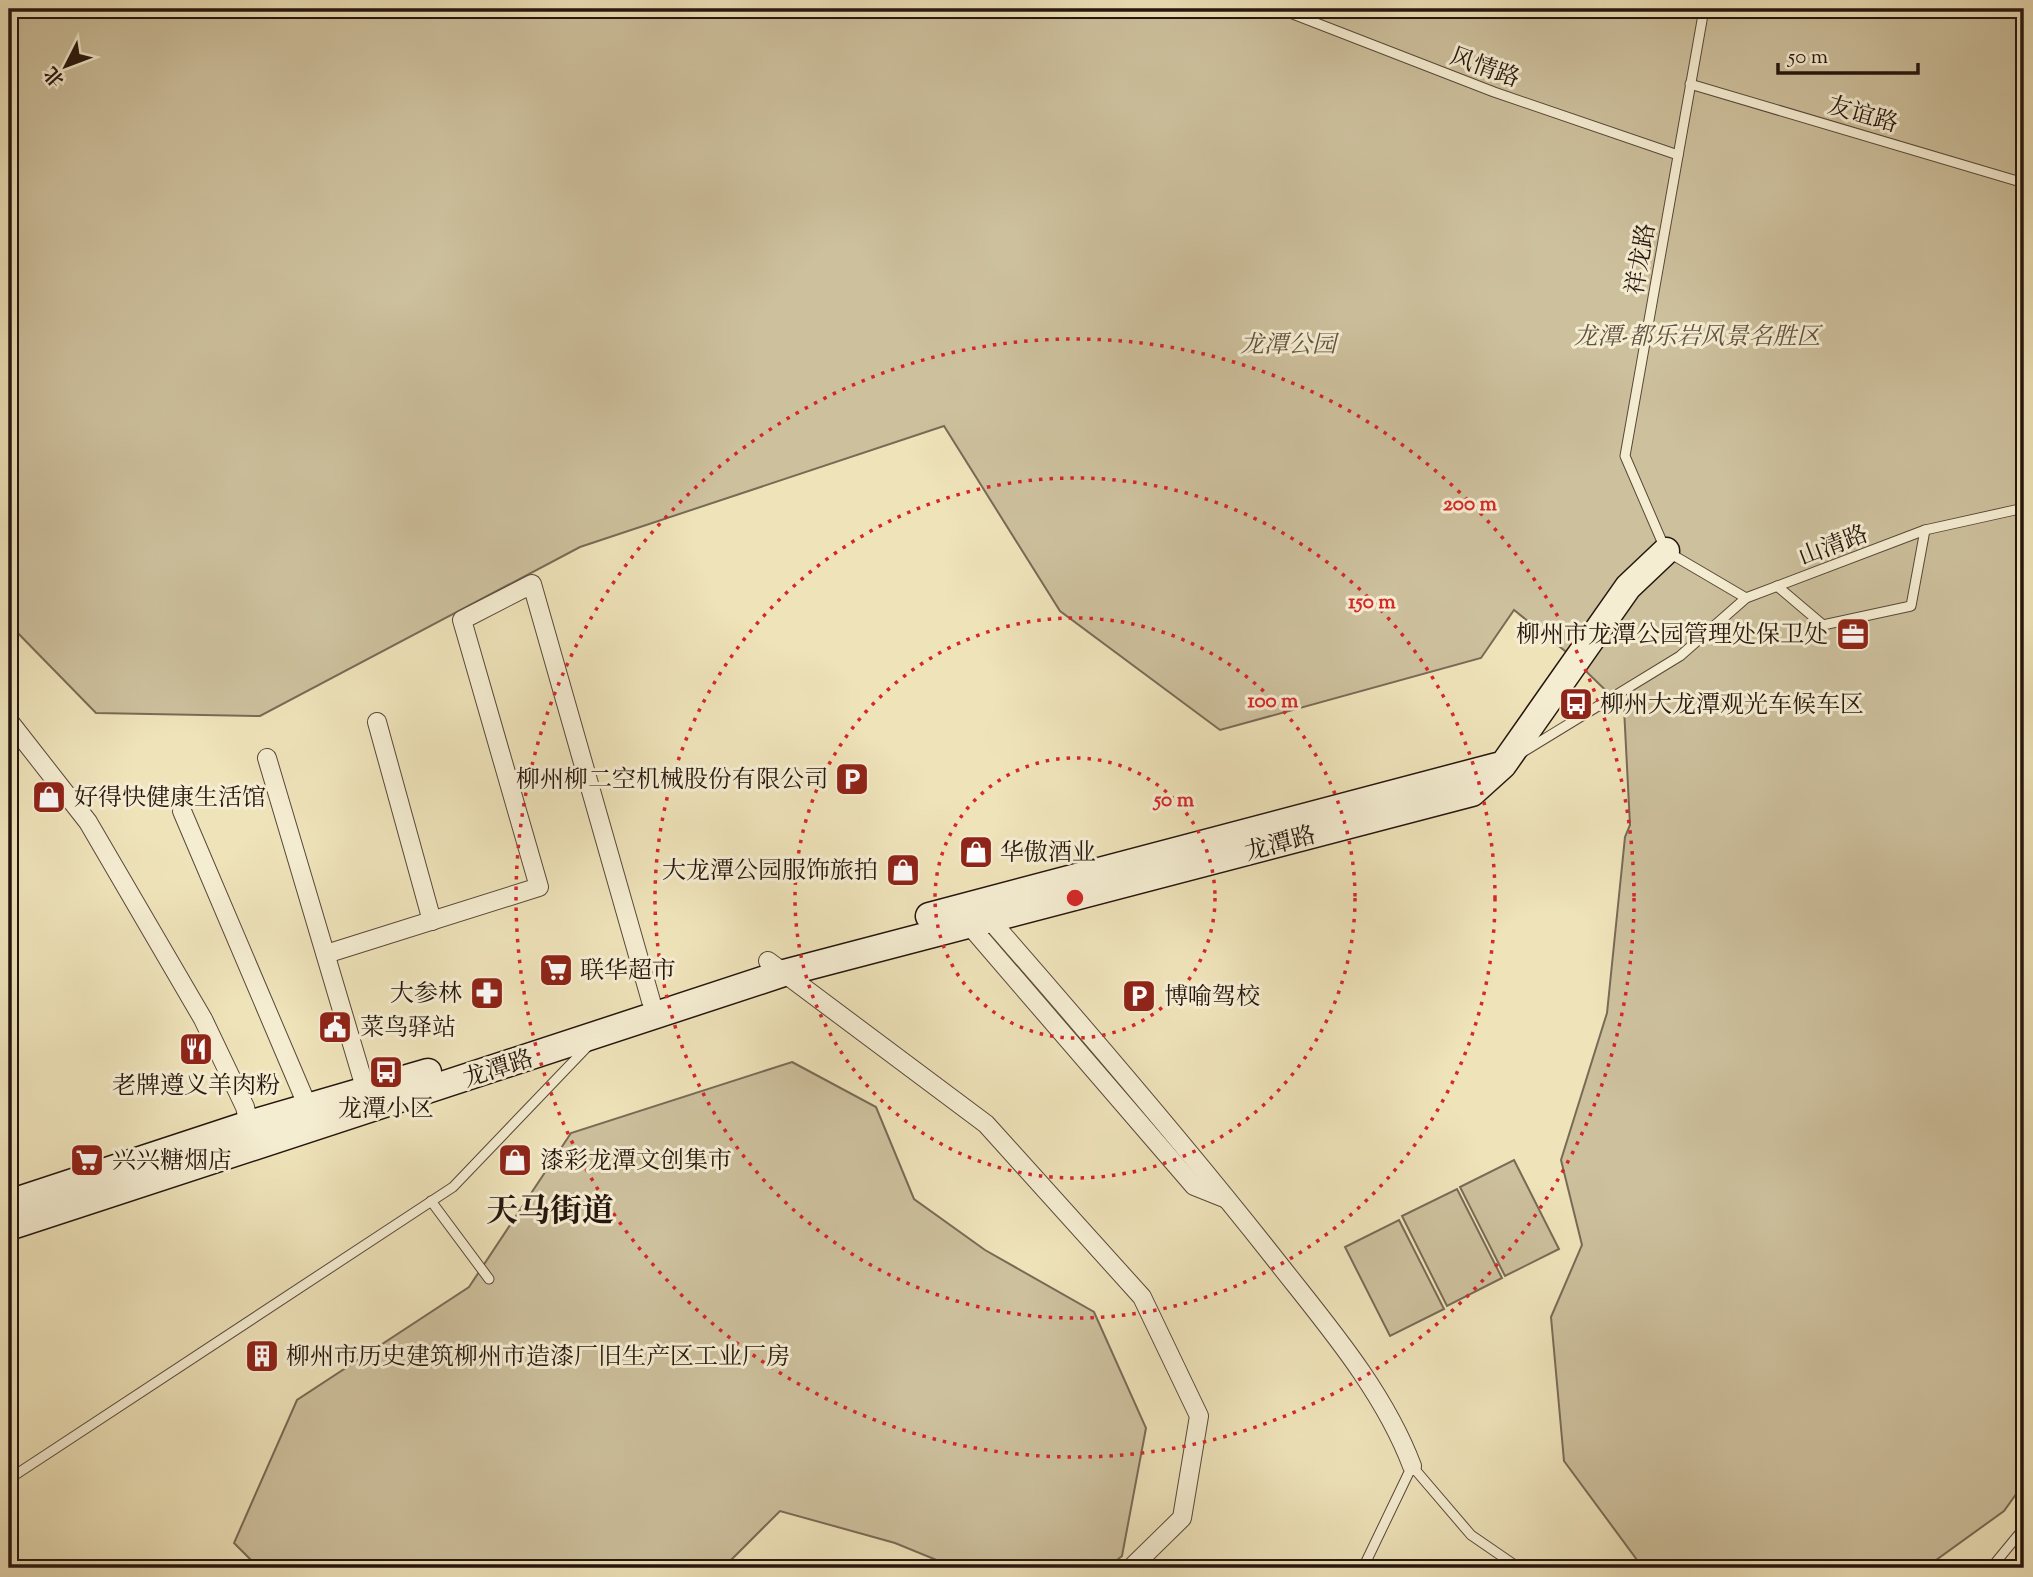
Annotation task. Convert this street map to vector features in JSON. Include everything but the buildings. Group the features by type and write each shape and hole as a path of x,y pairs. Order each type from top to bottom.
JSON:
{"street":[{"name":"龙潭路","path":"9,1203 249,1124 366,1091 651,1001 972,913 1472,793 1503,765 1628,587 1666,551"},
{"path":"326,954 539,887 462,620 532,584 651,1001"},
{"path":"9,721 88,822 203,1019 245,1107 249,1124"},
{"path":"377,722 432,921"},
{"path":"267,758 366,1091"},
{"path":"182,811 308,1107"},
{"path":"972,913 1194,1186 1227,1199 1349,1354 1402,1441 1412,1466"},
{"name":"龙潭路","path":"9,1227 600,1034 776,967"},
{"path":"776,967 986,1124 1142,1297 1199,1416 1182,1518 1131,1568"}],"lane":[{"name":"风情路","path":"1280,9 1494,92 1678,155"},
{"name":"祥龙路","path":"1666,551 1625,456 1704,9"},
{"name":"友谊路","path":"1690,84 2024,183"},
{"name":"山清路","path":"1746,598 1925,530 2024,508"},
{"path":"1777,586 1823,625 1910,606 1925,530"},
{"path":"1503,765 1680,656 1746,598 1666,551"},
{"path":"9,1479 453,1187 600,1034"},
{"path":"431,1201 489,1279"},
{"path":"1363,1568 1412,1466 1471,1535 1519,1568"},
{"path":"1991,1568 2024,1528"}],"green space":[{"name":"龙潭-都乐岩风景名胜区","path":"9,9 2024,9 2024,1483 2004,1511 1925,1568 1643,1568 1564,1461 1551,1317 1582,1245 1561,1160 1607,1013 1625,837 1630,825 1624,708 1565,651 1514,610 1481,658 1220,730 1060,611 944,426 580,547 260,716 96,713 9,624"},
{"path":"792,1062 876,1107 914,1199 985,1250 1094,1312 1146,1428 1122,1556 1107,1568 956,1568 895,1543 780,1511 723,1568 259,1568 234,1543 297,1400 469,1287 571,1133"},
{"path":"1514,1160 1559,1249 1505,1276 1460,1187"},
{"path":"1457,1189 1502,1278 1447,1306 1402,1216"},
{"path":"1399,1220 1444,1309 1390,1336 1345,1247"}],"place":[{"name":"柳州市龙潭公园管理处保卫处","path":"1853,634"},
{"name":"柳州大龙潭观光车候车区","path":"1576,704"},
{"name":"柳州柳二空机械股份有限公司","path":"852,779"},
{"name":"好得快健康生活馆","path":"49,797"},
{"name":"华傲酒业","path":"976,852"},
{"name":"大龙潭公园服饰旅拍","path":"903,870"},
{"name":"联华超市","path":"556,970"},
{"name":"大参林","path":"487,993"},
{"name":"博喻驾校","path":"1139,996"},
{"name":"菜鸟驿站","path":"335,1027"},
{"name":"老牌遵义羊肉粉","path":"196,1049"},
{"name":"龙潭小区","path":"386,1072"},
{"name":"兴兴糖烟店","path":"87,1160"},
{"name":"漆彩龙潭文创集市","path":"515,1160"},
{"name":"柳州市历史建筑柳州市造漆厂旧生产区工业厂房","path":"262,1356"}],"district":[{"name":"天马街道","path":"550,1210"}],"park label":[{"name":"龙潭公园","path":"1288,344"}]}
